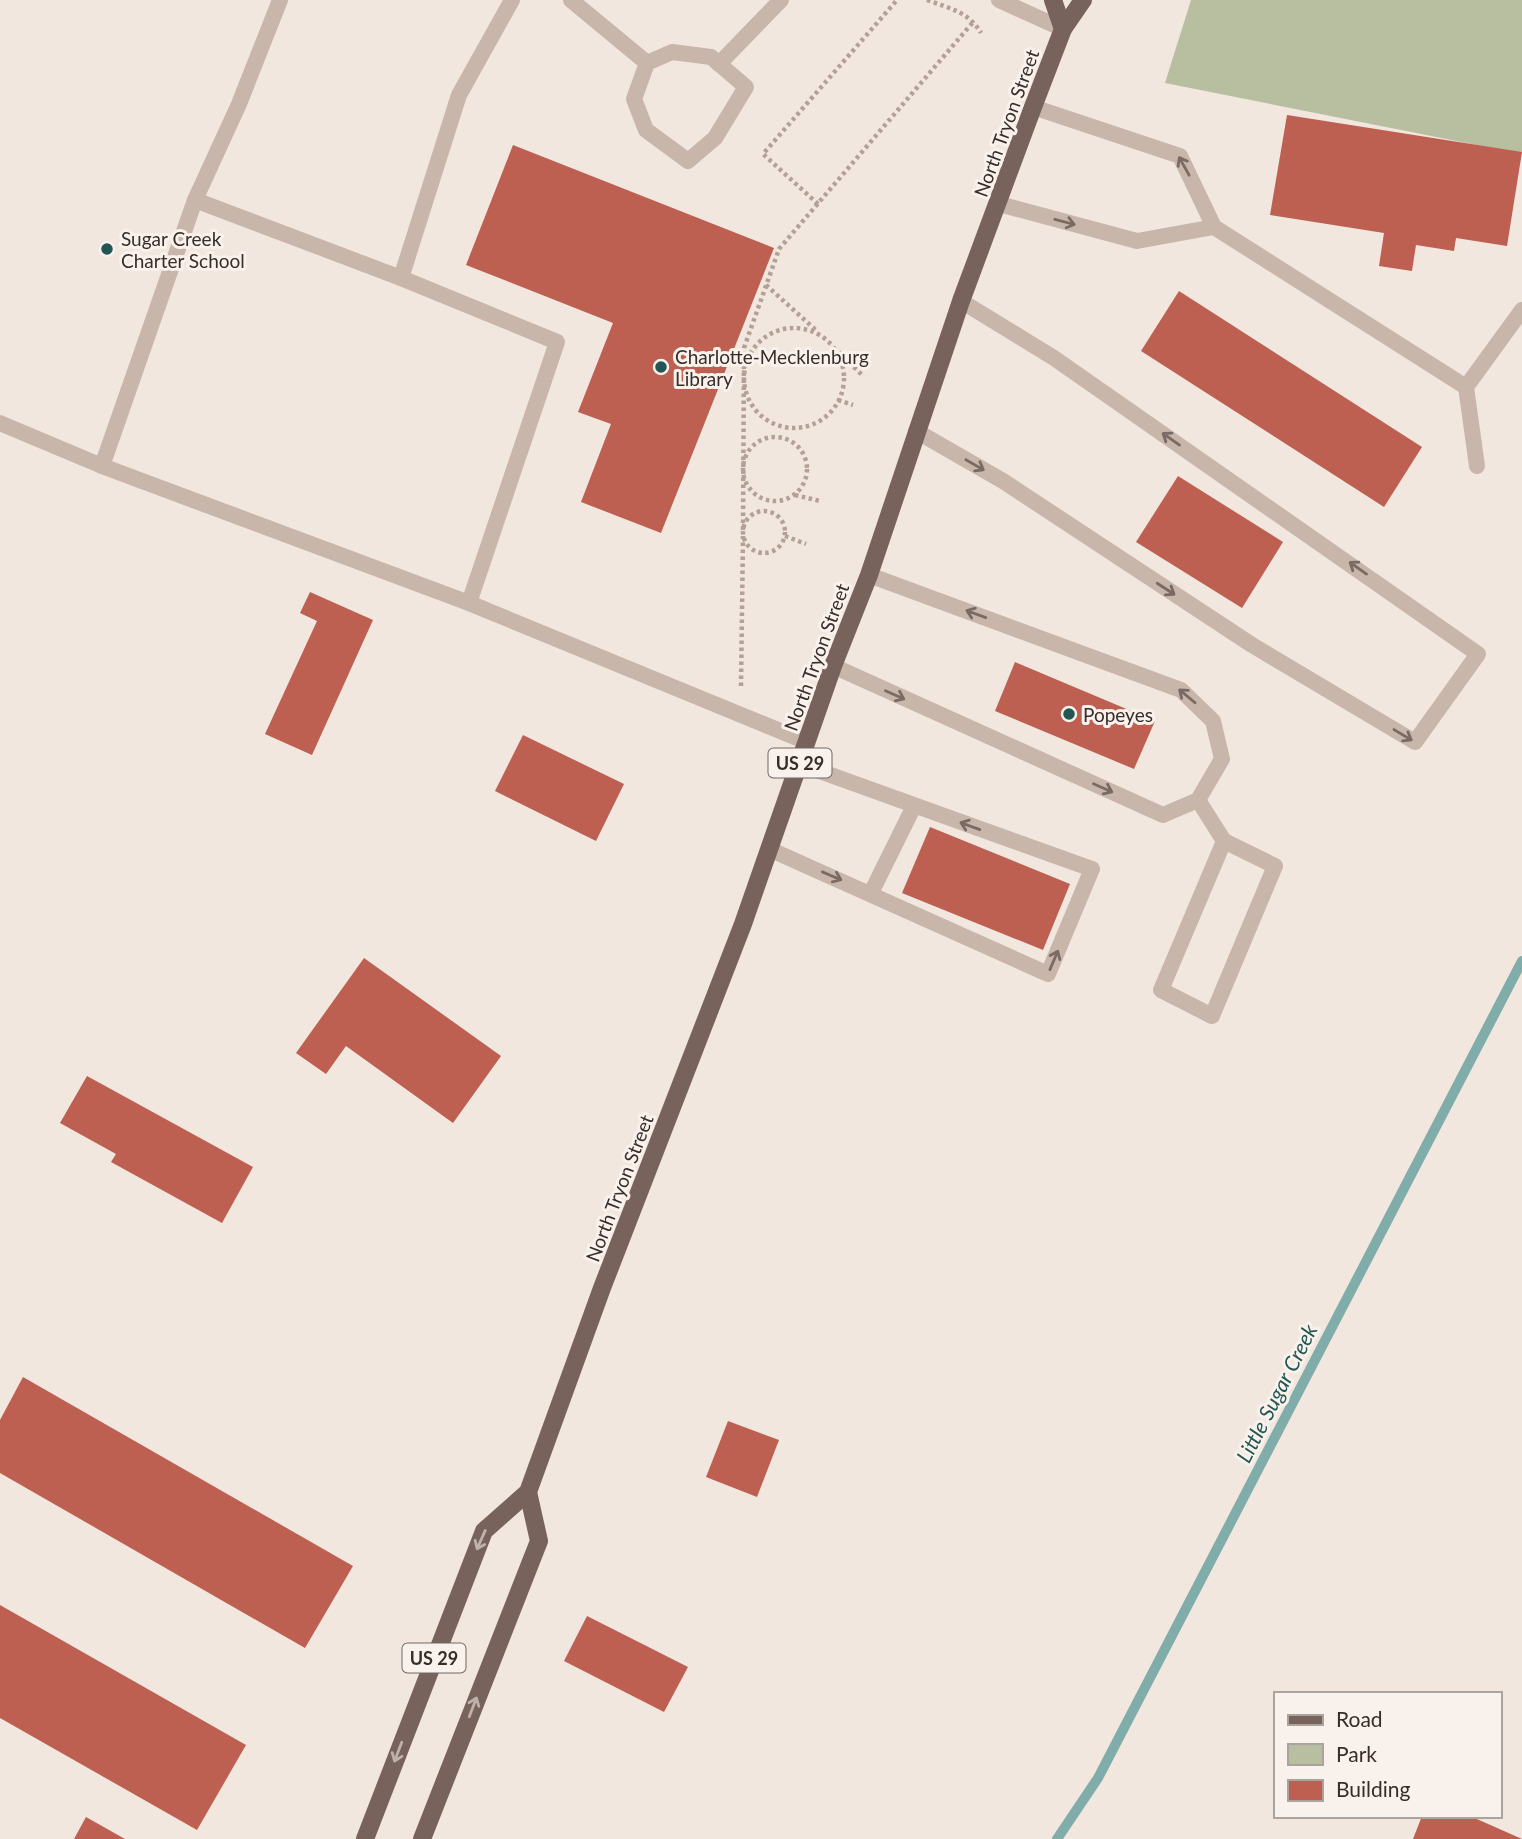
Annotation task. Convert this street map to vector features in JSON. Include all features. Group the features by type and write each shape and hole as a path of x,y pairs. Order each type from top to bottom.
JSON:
{"main road":[{"path":"1053,0 1063,29"},
{"name":"North Tryon Street","path":"365,1839 484,1531 528,1492 869,575 961,301 999,204 1032,107 1063,29 1083,0"},
{"name":"US 29","path":"422,1839 539,1541 528,1492"}],"lane":[{"path":"103,466 195,200 239,104 280,0"},
{"path":"401,278 459,96 512,0"},
{"path":"571,0 647,63"},
{"path":"719,64 781,0"},
{"path":"999,0 1063,29"},
{"path":"673,52 711,57 746,87 715,138 688,161 646,130 634,99 647,63 673,52"},
{"path":"1032,107 1180,156 1214,227 1466,387"},
{"path":"195,200 401,278 557,342 469,603"},
{"path":"999,204 1137,241 1214,227"},
{"path":"916,431 1003,481 1252,645 1415,742 1478,654 1054,358 961,301"},
{"path":"1477,466 1466,387 1522,310"},
{"path":"0,423 103,466 469,603 807,742"},
{"path":"833,666 1163,816 1198,800 1222,759 1213,721 1181,690 869,575"},
{"path":"769,849 1048,974 1092,869 800,764"},
{"path":"1198,800 1224,841 1275,866 1212,1016 1161,990 1224,841"},
{"path":"871,893 914,806"}],"path":[{"path":"818,204 763,154 897,0"},
{"path":"927,0 961,12 974,21 981,33"},
{"path":"741,687 744,348 766,285 779,249 974,21"},
{"path":"766,285 863,376"},
{"path":"788,328 818,334 830,343 840,358 844,374 838,400 823,419 807,426 783,426 759,414 749,401 744,385 744,369 750,354 772,333 788,328"},
{"path":"838,400 853,405"},
{"path":"782,437 783,426"},
{"path":"782,437 800,447 806,457 806,478 795,495 785,500 770,500 755,494 748,486 743,466 752,447 761,440 782,437"},
{"path":"795,495 820,501"},
{"path":"768,511 770,500"},
{"path":"743,530 749,517 768,511"},
{"path":"743,536 750,549 764,554 778,549 785,537 784,523 768,511"},
{"path":"785,537 806,544"}],"green space":[{"path":"1191,0 1522,0 1522,154 1165,83"}],"building":[{"path":"1287,115 1522,152 1507,246 1456,238 1454,251 1416,245 1412,271 1379,266 1384,233 1270,215"},
{"name":"Charlotte-Mecklenburg Library","path":"513,145 774,248 661,533 581,502 611,424 578,412 613,323 466,265"},
{"path":"1179,291 1422,447 1384,507 1141,351"},
{"path":"1178,476 1283,542 1242,608 1136,542"},
{"path":"310,592 373,620 312,755 265,734 317,621 300,613"},
{"path":"1015,662 1155,721 1134,769 995,711"},
{"path":"523,735 624,784 596,841 495,791"},
{"path":"930,827 1070,884 1043,950 902,893"},
{"path":"364,958 501,1056 453,1123 346,1046 326,1074 296,1053"},
{"path":"87,1076 253,1167 222,1223 111,1162 116,1154 60,1123"},
{"path":"23,1377 353,1566 305,1648 0,1473 0,1420"},
{"path":"728,1421 779,1440 757,1497 706,1477"},
{"path":"0,1605 246,1745 197,1830 0,1718"},
{"path":"587,1616 688,1667 664,1712 564,1661"},
{"path":"86,1817 125,1839 74,1839"},
{"path":"1421,1818 1475,1818 1522,1839 1413,1839"}],"waterway":[{"name":"Little Sugar Creek","path":"1057,1839 1098,1778 1522,961"}],"place":[{"name":"Sugar Creek Charter School","path":"107,249"},
{"name":"Charlotte-Mecklenburg Library","path":"661,367"},
{"name":"Popeyes","path":"1069,714"}]}
